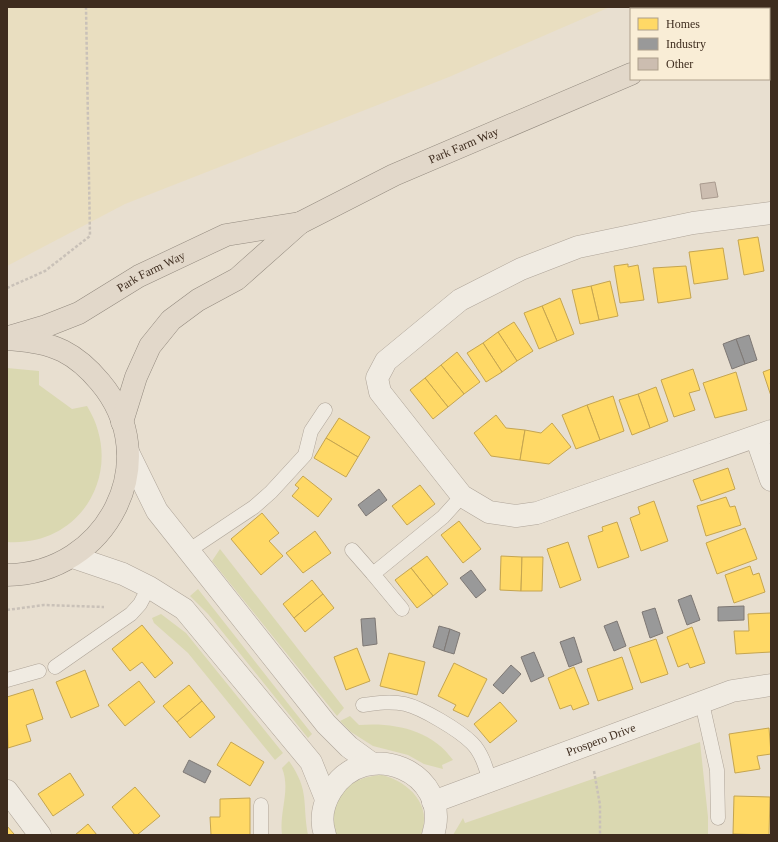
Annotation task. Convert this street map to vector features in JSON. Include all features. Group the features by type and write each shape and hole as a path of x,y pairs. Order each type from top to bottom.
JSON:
{"highway":[{"name":"Park Farm Way","path":"122,422 136,377 150,346 171,320 198,300 237,280 300,223 394,175 630,74"},
{"name":"Park Farm Way","path":"7,338 46,326 79,312 139,276 226,235 300,223"},
{"path":"7,338 34,341 63,351 89,369 109,393 122,422 128,452 125,483 114,512 97,537 73,557 52,567 38,571 7,575"}],"street":[{"path":"771,213 693,223 578,247 521,269 460,300 386,361 378,378 380,392 462,496 489,512 516,516 537,513 764,434 771,480"},
{"path":"128,452 157,511 188,551 326,724 349,747 370,763"},
{"path":"73,557 123,574 149,587 184,609 311,762 326,799"},
{"name":"Prospero Drive","path":"434,802 732,691 771,685"},
{"path":"325,835 322,814 326,799 336,782 352,770 370,763 384,762 397,765 409,771 420,779 428,790 434,802 436,816 433,835"},
{"path":"7,791 40,835"}],"lane":[{"path":"188,551 254,507 271,492 306,455 311,430 325,410"},
{"path":"373,574 443,517 462,496"},
{"path":"352,550 402,609"},
{"path":"54,667 131,614 140,604 149,587"},
{"path":"7,680 39,671"},
{"path":"362,705 381,702 406,704 439,719 472,743 484,762 490,781"},
{"path":"702,703 717,770 718,818"},
{"path":"261,805 261,835"}],"path":[{"path":"7,288 45,271 90,236 86,7"},
{"path":"7,610 44,605 115,607 131,614"},
{"path":"594,771 600,805 600,835"}],"shaded area":[{"path":"7,7 610,7 449,77 125,204 7,266"},
{"path":"7,368 39,371 39,385 72,409 87,406 98,430 102,455 99,478 90,500 76,518 57,532 34,540 7,542"},
{"path":"220,549 344,708 337,716 212,561"},
{"path":"198,589 312,734 308,738 208,614 190,596"},
{"path":"161,614 186,633 283,753 275,760 188,653 154,623 152,618"},
{"path":"350,716 359,725 372,724 399,727 423,735 434,741 453,760 442,765 443,769 424,764 408,755 373,746 351,732 340,721"},
{"path":"700,742 708,817 708,835 453,835 463,818 465,823"},
{"path":"289,761 296,771 303,789 308,835 282,835 285,784 282,768"},
{"path":"382,775 401,783 416,796 424,814 424,824 421,835 334,835 332,813 334,804 338,797 344,790 357,781"}],"building: Homes":[{"path":"758,237 764,271 744,275 738,240"},
{"path":"723,248 728,279 694,284 689,252"},
{"path":"628,264 628,267 638,265 644,300 620,303 614,266"},
{"path":"686,266 691,298 658,303 653,268"},
{"path":"610,281 618,316 599,320 591,286"},
{"path":"591,286 599,320 580,324 572,290"},
{"path":"560,298 574,334 557,341 542,306"},
{"path":"542,306 557,341 539,349 524,313"},
{"path":"514,322 533,351 517,361 498,332"},
{"path":"498,332 517,361 502,372 483,343"},
{"path":"483,343 502,372 486,382 467,353"},
{"path":"457,352 480,382 464,394 441,365"},
{"path":"441,365 464,394 448,407 425,378"},
{"path":"693,369 700,390 689,393 695,410 674,417 661,380"},
{"path":"771,369 771,396 763,372"},
{"path":"736,372 747,410 715,418 703,383"},
{"path":"425,378 448,407 433,419 410,390"},
{"path":"656,387 668,421 650,428 638,394"},
{"path":"638,394 650,428 632,435 619,400"},
{"path":"613,396 624,431 600,440 587,405"},
{"path":"587,405 600,440 576,449 562,415"},
{"path":"496,415 506,428 525,430 520,460 491,456 474,433"},
{"path":"339,418 370,437 358,457 326,438"},
{"path":"552,423 571,447 549,464 520,460 525,430 541,433"},
{"path":"326,438 358,457 346,477 314,458"},
{"path":"728,468 735,489 701,501 693,480"},
{"path":"303,476 332,499 318,517 292,496 299,488 295,485"},
{"path":"420,485 435,504 407,525 392,506"},
{"path":"726,497 730,507 735,506 741,525 706,536 697,506"},
{"path":"654,501 668,541 641,551 630,518 640,514 638,507"},
{"path":"262,513 279,533 269,541 283,556 261,575 231,539"},
{"path":"459,521 481,549 463,563 441,535"},
{"path":"617,522 629,557 598,568 588,536 603,531 602,527"},
{"path":"745,528 757,559 717,574 706,543"},
{"path":"315,531 331,553 303,573 286,553"},
{"path":"568,542 581,580 560,588 547,549"},
{"path":"427,556 448,584 433,596 411,568"},
{"path":"501,556 522,557 521,591 500,590"},
{"path":"522,557 543,557 542,591 521,591"},
{"path":"750,566 753,575 759,573 765,592 734,603 725,575"},
{"path":"411,568 433,596 417,608 395,580"},
{"path":"312,580 323,594 294,618 283,604"},
{"path":"323,594 334,608 305,632 294,618"},
{"path":"771,613 771,652 736,654 734,631 749,631 748,614"},
{"path":"142,625 173,663 155,678 142,662 130,671 112,649"},
{"path":"692,627 705,663 690,668 688,663 678,667 667,637"},
{"path":"656,639 668,674 641,683 629,648"},
{"path":"357,648 370,681 346,690 334,657"},
{"path":"389,653 425,662 417,695 380,686"},
{"path":"622,657 633,689 598,701 587,669"},
{"path":"454,663 487,679 468,717 453,710 456,705 438,696"},
{"path":"574,667 589,704 573,710 571,705 560,709 548,678"},
{"path":"85,670 99,706 71,718 56,682"},
{"path":"139,681 155,702 125,726 108,705"},
{"path":"189,685 202,701 177,722 163,706"},
{"path":"33,689 43,719 26,725 31,741 8,748 7,697"},
{"path":"202,701 215,717 190,738 177,722"},
{"path":"500,702 517,721 490,743 474,724"},
{"path":"769,728 771,754 757,756 760,769 735,773 729,734"},
{"path":"231,742 264,762 250,786 217,765"},
{"path":"70,773 84,795 53,816 38,794"},
{"path":"135,787 160,816 137,835 135,835 112,807"},
{"path":"734,796 770,797 769,835 733,834"},
{"path":"250,798 250,835 211,835 210,817 220,817 220,799"},
{"path":"88,824 97,835 75,835"},
{"path":"7,826 14,834 7,835"}],"building: Industry":[{"path":"749,335 757,360 745,364 736,339"},
{"path":"736,339 745,364 732,369 723,344"},
{"path":"379,489 387,500 366,516 358,505"},
{"path":"471,570 486,590 476,598 460,578"},
{"path":"691,595 700,620 687,625 678,600"},
{"path":"744,606 744,620 718,621 718,607"},
{"path":"655,608 663,633 650,638 642,612"},
{"path":"375,618 377,644 363,646 361,619"},
{"path":"617,621 626,646 614,651 604,626"},
{"path":"439,626 450,629 444,651 433,647"},
{"path":"450,629 460,633 454,654 444,651"},
{"path":"574,637 582,662 569,667 560,642"},
{"path":"534,652 544,676 531,682 521,657"},
{"path":"511,665 521,674 503,694 493,685"},
{"path":"189,760 211,771 205,783 183,772"}],"building: Other":[{"path":"715,182 718,197 702,199 700,184"}]}
